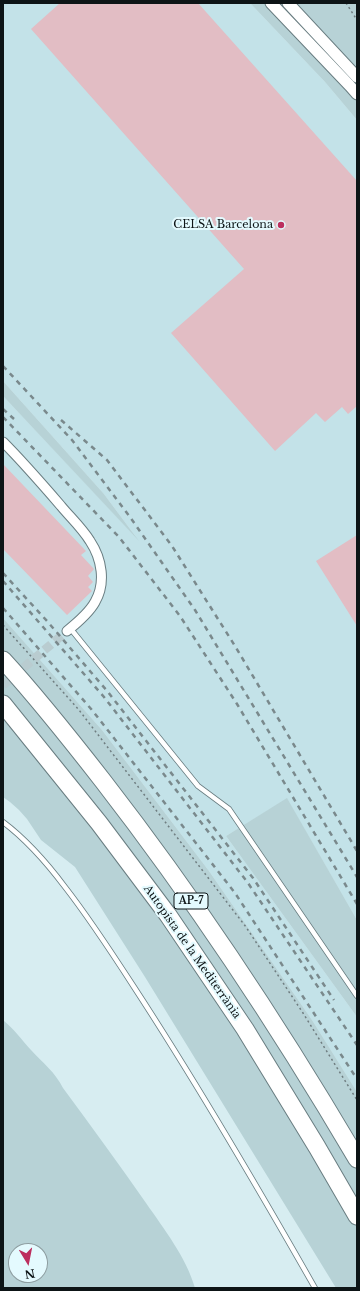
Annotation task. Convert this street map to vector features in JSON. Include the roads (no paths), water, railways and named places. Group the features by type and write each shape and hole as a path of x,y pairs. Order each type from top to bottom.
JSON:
{"highway":[{"name":"AP-7","path":"3,660 91,766 169,869 267,1012 306,1073 357,1159"},
{"name":"Autopista de la Mediterrània","path":"3,704 127,859 181,934 245,1029 357,1216"}],"street":[{"path":"270,3 357,94"},
{"path":"288,3 357,77"},
{"path":"3,442 28,468 90,540 99,558 101,581 95,602 89,611 69,629"}],"lane":[{"path":"69,629 198,786 229,809 357,996"},
{"path":"3,822 18,833 49,867 106,943 256,1183 314,1288"}],"tunnel":[{"path":"3,685 67,631"}],"railway":[{"path":"3,366 72,440 130,517 195,610 357,877"},
{"path":"3,409 14,419"},
{"path":"3,417 119,537 180,616 237,704 357,904"},
{"path":"61,420 107,460 172,546 235,646 357,851"},
{"path":"3,573 47,621 108,692 253,878 334,1000"},
{"path":"3,581 104,697 248,883 357,1045"},
{"path":"3,608 92,710 235,893 357,1079"}],"place":[{"name":"CELSA Barcelona","path":"281,225"}]}
